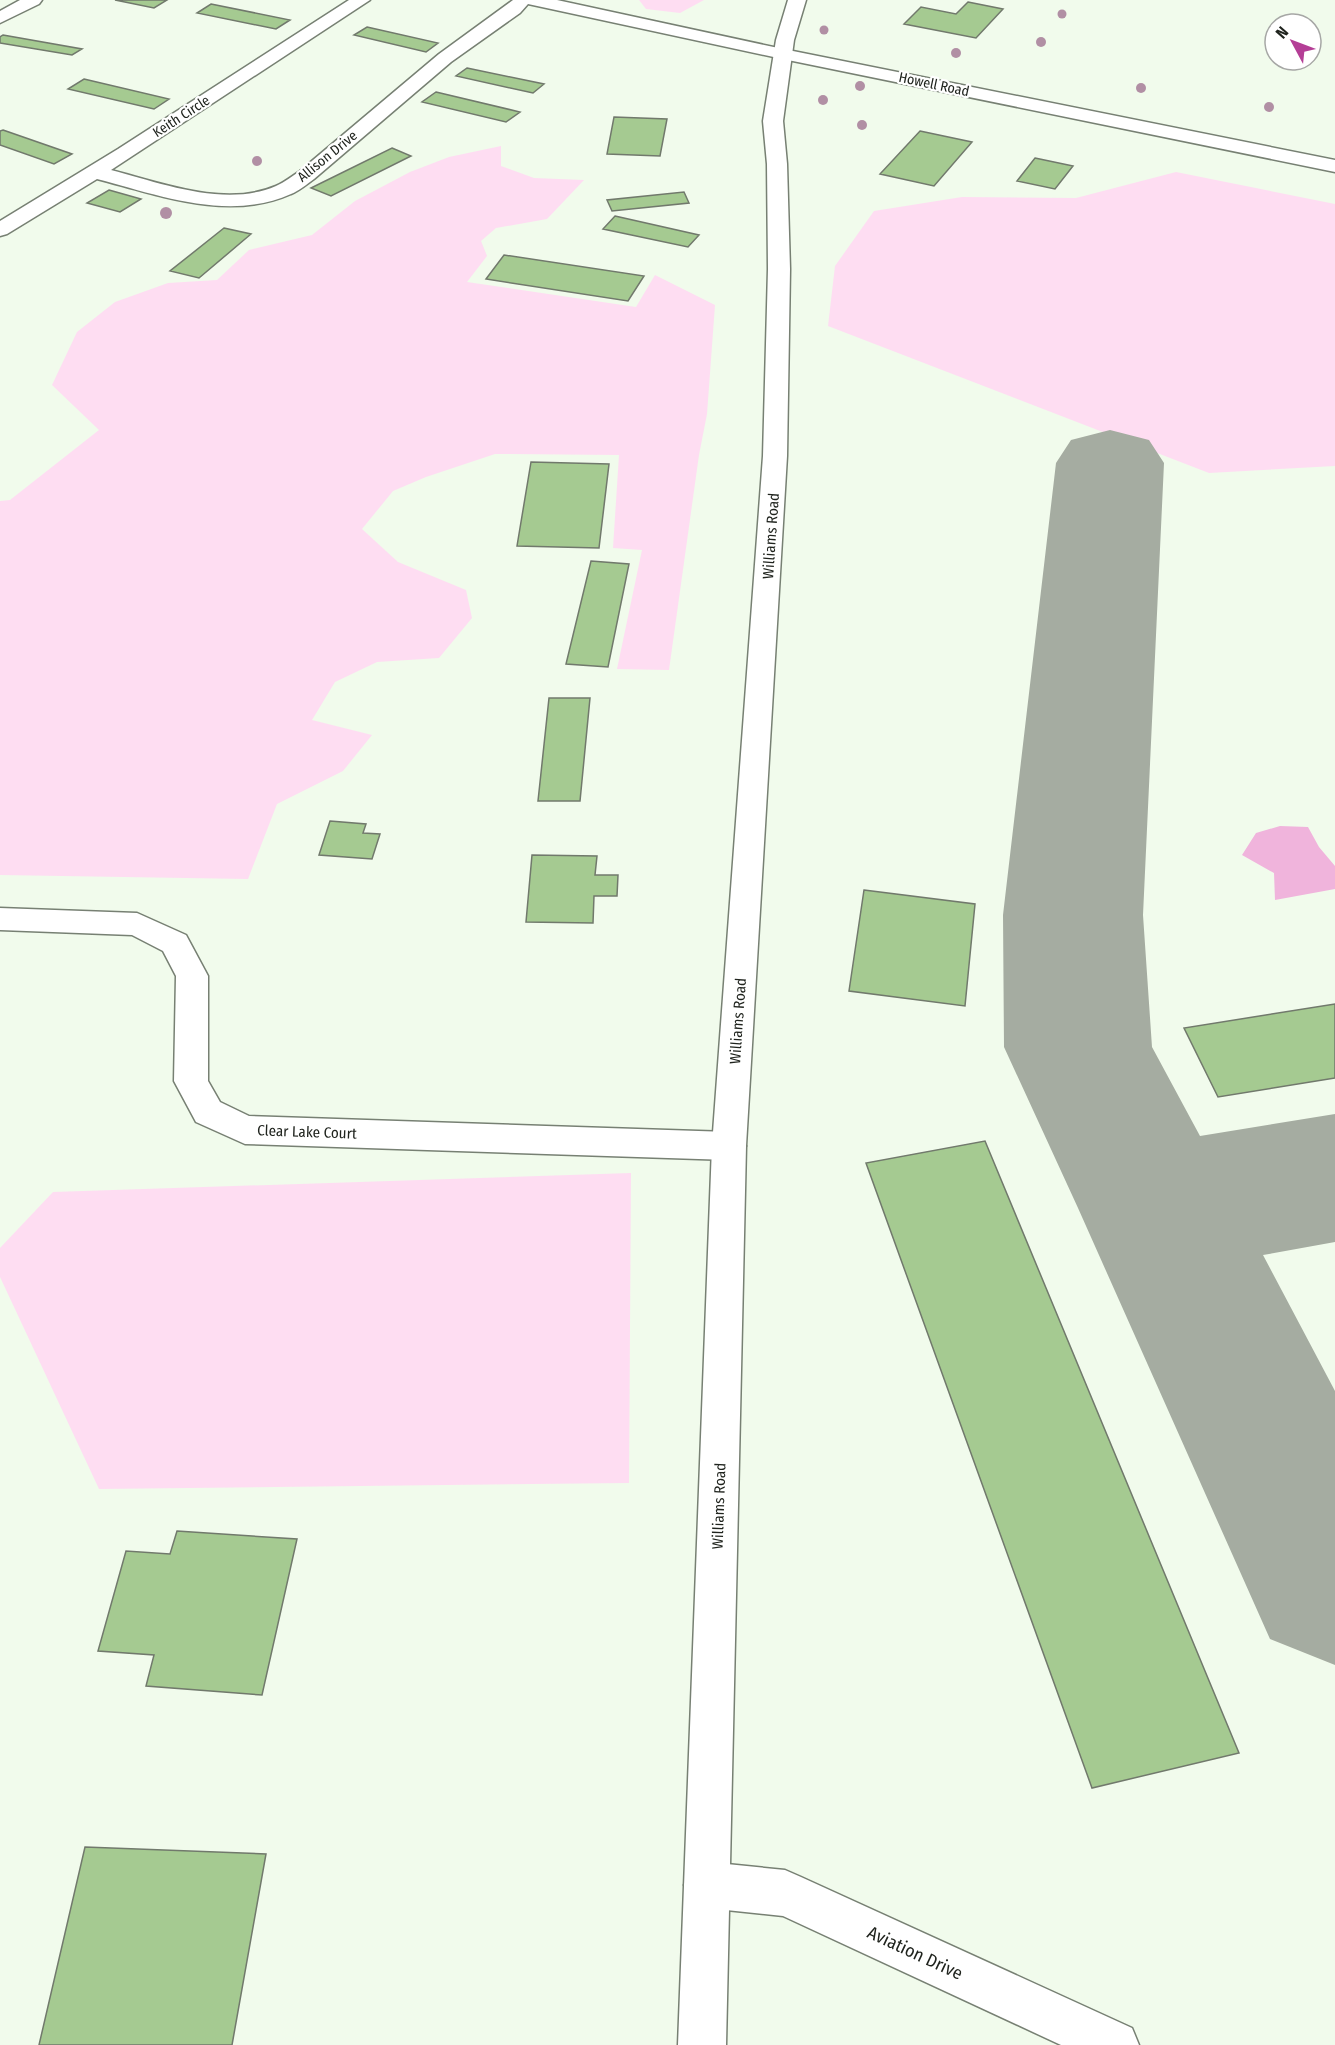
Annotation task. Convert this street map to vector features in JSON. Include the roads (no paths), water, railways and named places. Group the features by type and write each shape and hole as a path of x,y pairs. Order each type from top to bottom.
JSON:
{"street":[{"path":"0,18 33,0"},
{"name":"Keith Circle","path":"0,230 361,0"},
{"name":"Allison Drive","path":"94,172 209,199 258,198 283,190 307,175 445,58 514,9 522,0"},
{"name":"Howell Road","path":"533,0 783,54 1335,166"},
{"name":"Williams Road","path":"702,2045 729,1146 776,456 775,388 779,269 777,164 772,121 783,54 797,0"},
{"name":"Clear Lake Court","path":"0,919 137,924 175,943 192,976 191,1081 208,1112 245,1130 729,1146"},
{"name":"Aviation Drive","path":"707,1885 785,1893 1115,2045"}]}
